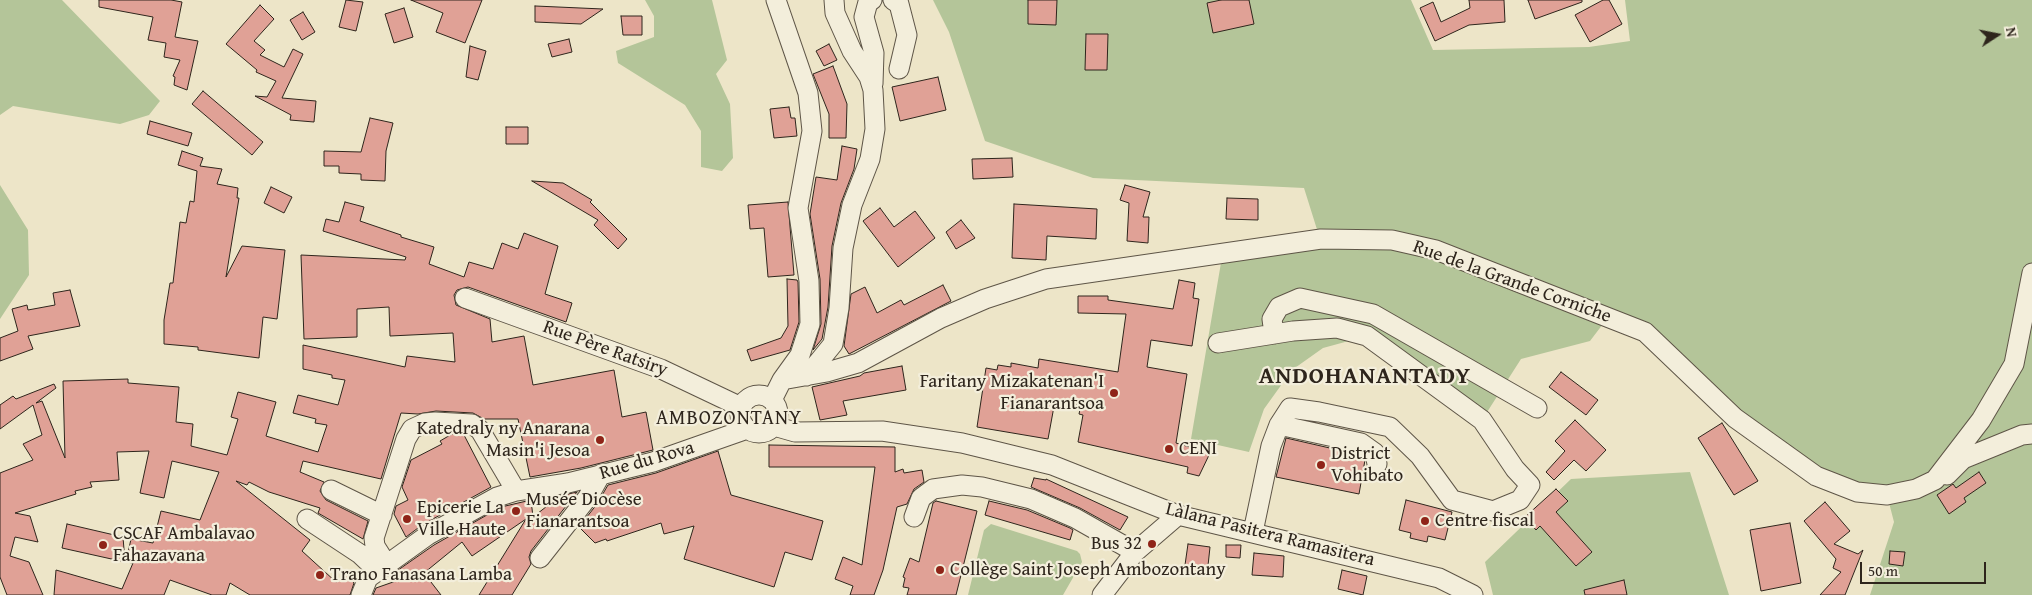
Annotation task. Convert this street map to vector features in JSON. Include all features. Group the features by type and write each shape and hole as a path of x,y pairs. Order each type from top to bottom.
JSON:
{"street":[{"path":"772,400 782,380 800,355 810,324 809,281 798,208 812,131 808,93 776,0"},
{"path":"834,0 835,13 852,51 869,77 873,90"},
{"path":"807,376 833,344 837,327 843,248 852,205 870,159 876,129 873,90 874,53 864,17 868,2 872,0"},
{"path":"892,0 899,4 907,35 899,68"},
{"name":"Rue de la Grande Corniche","path":"782,380 807,376 858,363 941,318 985,299 1046,279 1321,239 1392,240 1436,250 1645,332 1735,418 1816,476 1857,492 1887,495 1916,489 1934,480 1981,420 2014,364 2032,273"},
{"name":"Rue Père Ratsiry","path":"465,298 661,369 741,408"},
{"path":"1274,334 1272,319 1278,307 1300,298 1372,314 1537,408"},
{"path":"1218,343 1274,334 1337,328 1367,336 1482,420 1515,469 1530,484 1520,500 1493,511 1452,500 1420,456 1390,427 1320,412 1290,408 1279,425 1271,446 1253,532"},
{"path":"755,396 764,396 772,400 778,410 774,426 761,433 747,429 740,417 741,408 746,400 755,396"},
{"path":"374,577 374,538 406,439 412,429 425,423 460,422 472,424 480,430 516,491"},
{"path":"1279,425 1361,442 1374,452 1377,464"},
{"name":"Làlana Pasitera Ramasitera","path":"774,426 795,432 882,430 962,443 1052,465 1178,515 1439,578 1473,595"},
{"name":"Rue du Rova","path":"374,577 435,531 497,497 516,491 568,483 653,462 747,429"},
{"path":"1934,480 1944,479 1963,459 2022,435 2032,434"},
{"path":"540,558 588,497 601,474"},
{"path":"914,517 921,498 934,489 962,485 982,487 1032,499 1075,518 1134,552"},
{"path":"331,490 382,516"},
{"path":"1102,595 1134,552 1178,515"},
{"path":"306,519 360,554 374,577"}],"green space":[{"path":"0,0 62,0 160,101 149,115 120,124 13,106 0,115"},
{"path":"645,0 712,0 727,60 716,74 730,104 733,158 722,171 701,167 701,131 685,105 618,63 616,51 654,37 654,16"},
{"path":"933,0 1411,0 1433,50 1589,47 1630,41 1625,0 2032,0 2032,595 1870,595 1894,522 1887,495 1816,476 1673,357 1609,316 1590,341 1521,359 1482,420 1367,336 1323,348 1292,370 1264,409 1249,452 1191,439 1223,251 1320,239 1304,188 1093,178 985,141 949,32"},
{"path":"0,185 28,230 29,275 0,319"},
{"path":"1690,472 1729,595 1493,595 1485,562 1571,479"},
{"path":"991,524 1077,551 1082,562 1063,595 968,595 984,530"}],"building":[{"path":"99,0 171,0 182,2 175,37 198,41 187,90 174,85 175,77 173,76 180,60 164,57 166,43 148,40 153,17 99,7"},
{"path":"346,0 363,2 356,31 339,27"},
{"path":"411,0 482,0 465,43 436,32 443,13"},
{"path":"1028,0 1057,0 1056,25 1028,24"},
{"path":"1221,0 1249,0 1254,24 1213,33 1207,3"},
{"path":"1469,0 1504,0 1505,22 1469,25 1435,41 1420,8 1433,2 1441,22 1470,8"},
{"path":"1528,0 1582,0 1582,2 1535,19"},
{"path":"1603,0 1609,0 1622,24 1590,42 1575,15"},
{"path":"260,5 274,19 254,41 265,50 260,55 284,67 293,49 303,54 282,98 316,101 314,122 290,120 291,115 255,96 267,97 276,81 256,72 257,70 226,44"},
{"path":"535,6 603,9 581,24 535,22"},
{"path":"404,8 413,37 394,43 385,14"},
{"path":"303,12 315,32 302,40 290,20"},
{"path":"621,16 642,16 642,35 623,35"},
{"path":"1086,34 1108,34 1107,70 1085,70"},
{"path":"569,39 572,52 552,57 548,44"},
{"path":"829,44 837,60 824,66 816,51"},
{"path":"470,46 486,51 478,80 466,77"},
{"path":"833,66 847,104 846,138 829,138 829,114 813,74"},
{"path":"938,77 946,110 900,121 892,87"},
{"path":"203,91 263,142 252,155 192,104"},
{"path":"789,107 791,118 795,118 797,136 774,138 770,109"},
{"path":"370,118 393,123 386,151 385,181 361,180 361,174 339,173 339,166 324,166 324,151 361,152"},
{"path":"150,121 192,133 188,146 147,134"},
{"path":"506,127 528,127 528,144 506,144"},
{"path":"842,146 857,149 854,169 841,203 832,246 828,307 822,339 813,350 821,324 820,279 810,214 816,177 837,180"},
{"path":"182,151 203,158 200,166 222,169 217,184 238,188 237,198 239,198 226,277 242,246 285,250 277,319 263,317 259,358 198,350 198,347 164,344 164,320 170,283 173,283 180,222 186,223 190,201 194,202 197,171 178,165"},
{"path":"1012,158 1013,177 973,179 972,159"},
{"path":"532,181 563,183 592,200 590,202 627,239 618,249 594,225 598,220"},
{"path":"1125,185 1150,192 1143,217 1149,217 1148,243 1127,241 1129,203 1120,200"},
{"path":"271,187 292,197 284,213 264,203"},
{"path":"1227,198 1258,199 1258,220 1226,219"},
{"path":"345,202 364,207 360,221 401,235 401,237 434,247 429,264 464,277 469,262 493,269 502,243 518,249 524,233 558,246 545,294 572,303 566,322 468,287 457,290 454,295 456,305 490,319 492,342 524,336 533,385 614,370 622,417 646,412 653,450 581,468 530,477 518,419 484,419 473,413 436,411 418,414 401,413 381,479 303,461 300,472 324,482 320,491 326,500 368,521 363,539 318,513 320,508 269,492 249,482 247,485 236,481 310,540 302,551 336,582 348,574 354,583 350,595 250,595 230,583 226,595 212,595 170,580 164,595 54,595 56,570 122,589 133,563 126,562 131,539 153,543 161,511 200,520 219,472 172,461 164,498 140,493 149,451 117,452 119,480 90,482 92,487 75,491 76,494 15,513 30,516 38,542 15,537 10,556 29,562 43,595 7,595 0,577 0,473 33,460 23,444 42,435 33,405 0,429 0,405 13,396 16,399 54,384 56,388 36,403 42,401 65,458 63,381 128,379 128,383 179,387 176,422 193,424 191,446 227,455 238,419 231,417 238,392 276,402 266,436 318,452 327,425 315,423 316,419 293,413 298,395 338,405 345,380 332,378 332,375 303,369 303,345 405,367 407,356 455,362 453,333 390,336 389,307 357,309 357,337 304,339 301,255 405,260 406,257 323,231 326,219 339,222"},
{"path":"788,202 794,275 768,277 764,228 750,229 748,205"},
{"path":"1014,204 1097,209 1096,239 1047,236 1046,260 1012,258"},
{"path":"880,208 894,227 915,211 935,238 898,267 863,221"},
{"path":"961,220 975,238 956,249 946,232"},
{"path":"787,279 797,280 798,282 799,322 790,350 751,361 747,350 781,338 788,326"},
{"path":"1179,280 1195,283 1193,298 1199,299 1192,346 1151,340 1147,367 1187,374 1176,443 1210,453 1199,476 1187,473 1188,467 1078,442 1083,415 1079,414 1081,405 1055,401 1048,439 977,427 986,368 997,370 998,365 1011,367 1011,363 1038,368 1039,359 1118,372 1126,314 1078,313 1078,296 1108,296 1108,300 1173,309"},
{"path":"943,285 951,301 849,354 844,346 851,294 865,287 877,313 901,300 904,305"},
{"path":"70,290 80,326 28,336 33,349 0,361 0,338 18,331 12,309 27,305 28,310 55,305 53,293"},
{"path":"902,366 906,390 843,401 847,415 820,420 812,387 860,376 864,373"},
{"path":"1561,372 1598,400 1586,415 1549,387"},
{"path":"1575,420 1606,450 1586,471 1574,460 1554,480 1546,472 1565,451 1555,441"},
{"path":"1722,423 1758,481 1734,495 1698,438"},
{"path":"452,434 464,435 491,487 422,525 406,537 394,514 396,506 408,500 402,487 411,460 442,444 440,441"},
{"name":"District Vohibato","path":"1286,438 1356,454 1365,460 1359,494 1276,477"},
{"path":"769,445 895,447 895,472 903,469 904,473 922,470 924,482 914,489 907,504 897,507 883,570 874,595 850,595 853,586 835,579 843,557 862,565 875,467 769,467"},
{"path":"718,451 731,495 823,521 812,560 785,552 774,587 684,559 694,526 664,534 661,523 607,541 606,539 595,543 579,527 597,504 608,485 656,473"},
{"path":"1979,472 1986,483 1964,498 1966,502 1949,514 1937,495 1953,484 1956,488"},
{"path":"1034,478 1046,479 1128,517 1120,530 1080,508 1031,487"},
{"path":"1556,489 1568,501 1556,512 1592,552 1576,566 1540,526 1536,530 1525,517"},
{"path":"577,492 531,551 529,557 531,564 512,595 479,595 526,519 472,556 462,542 424,573 441,595 373,595 376,588 396,581 391,575 434,545 501,507 531,500 533,517 560,496"},
{"name":"Centre fiscal","path":"1406,500 1452,512 1445,540 1428,536 1427,542 1410,538 1411,533 1399,530"},
{"path":"936,501 977,511 956,595 907,595 909,588 903,587 905,578 903,577 910,558 919,562 933,503"},
{"path":"989,501 1027,510 1070,528 1073,530 1070,540 985,515"},
{"path":"1825,502 1850,531 1834,544 1858,554 1863,550 1845,595 1820,595 1841,572 1833,568 1836,559 1804,521"},
{"path":"1790,523 1801,583 1761,591 1750,530"},
{"name":"CSCAF Ambalavao Fahazavana","path":"67,524 123,537 125,562 62,548"},
{"path":"1188,544 1210,547 1207,575 1184,572"},
{"path":"1226,545 1241,545 1240,558 1226,557"},
{"path":"1890,551 1905,552 1903,566 1889,564"},
{"path":"1254,553 1284,556 1283,577 1252,575"},
{"path":"1342,570 1367,576 1363,595 1338,589"},
{"path":"1624,580 1627,595 1585,595 1584,590"}],"place":[{"name":"Faritany Mizakatenan'I Fianarantsoa","path":"1114,393"},
{"name":"Katedraly ny Anarana Masin'i Jesoa","path":"600,440"},
{"name":"CENI","path":"1169,449"},
{"name":"District Vohibato","path":"1321,465"},
{"name":"Musée Diocèse Fianarantsoa","path":"516,511"},
{"name":"Epicerie La Ville Haute","path":"407,519"},
{"name":"Centre fiscal","path":"1425,521"},
{"name":"Bus 32","path":"1152,544"},
{"name":"CSCAF Ambalavao Fahazavana","path":"103,545"},
{"name":"Collège Saint Joseph Ambozontany","path":"940,570"},
{"name":"Trano Fanasana Lamba","path":"320,575"}],"district":[{"name":"ANDOHANANTADY","path":"1365,377"},
{"name":"AMBOZONTANY","path":"729,419"}]}
